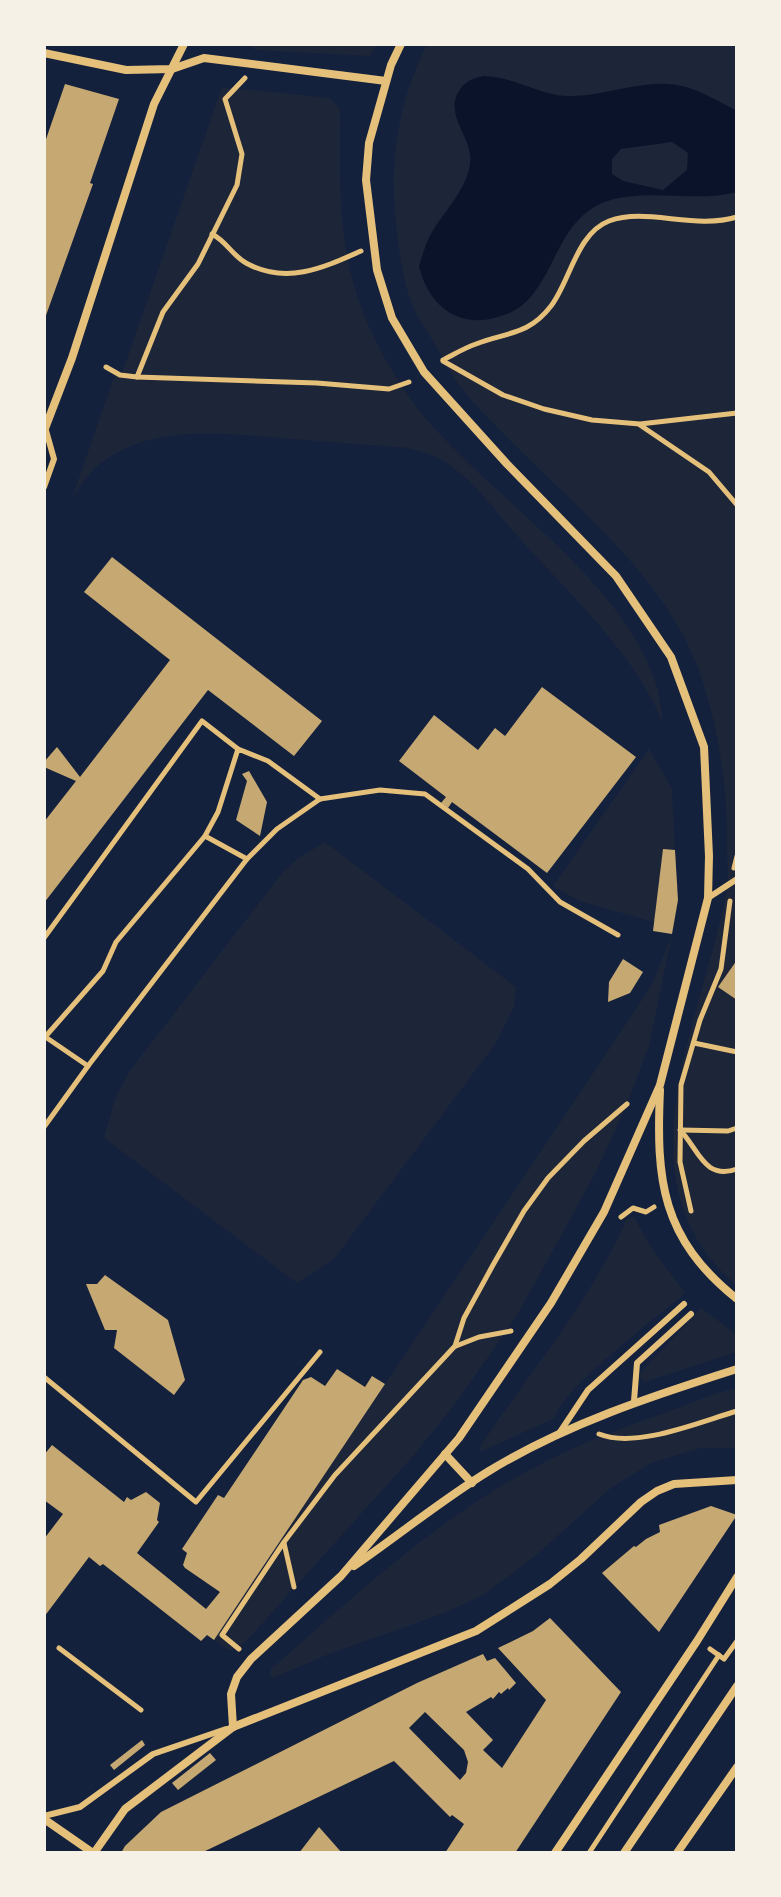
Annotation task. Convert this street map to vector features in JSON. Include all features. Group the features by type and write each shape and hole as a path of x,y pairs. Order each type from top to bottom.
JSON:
{"street":[{"path":"45,429 72,358 154,104 184,44"},
{"path":"233,1727 231,1694 237,1677 251,1659 341,1576 445,1454 535,1326 604,1212 660,1085 708,898 704,747 671,657 616,576 507,464 424,372 392,318 377,270 367,167 369,143 386,81 401,44"},
{"path":"44,53 126,70 172,69 204,58 386,81"},
{"path":"660,1085 659,1161 665,1201 691,1252 737,1299"},
{"path":"341,1576 489,1471 558,1435 634,1401 737,1369"},
{"path":"445,1454 472,1483"},
{"path":"44,1818 94,1853 125,1809 233,1727 476,1631 550,1584 657,1491 674,1484 737,1480"},
{"path":"555,1853 737,1577"},
{"path":"624,1853 737,1686"},
{"path":"677,1853 737,1767"}],"lane":[{"path":"44,487 54,459 45,429"},
{"path":"708,898 735,881"},
{"path":"558,1435 588,1390 684,1304"},
{"path":"634,1401 637,1363 691,1314"},
{"path":"44,1818 80,1807 153,1754 233,1727"}],"path":[{"path":"137,377 163,312 198,264 237,185 242,154 225,99 255,66"},
{"path":"737,217 720,222 695,223 627,216 606,222 587,238 552,305 540,317 513,335 477,343 443,360 503,395 592,420 640,424 737,413"},
{"path":"212,234 222,239 243,262 267,272 293,275 318,271 373,245"},
{"path":"106,367 120,375 137,377 317,383 389,389 409,382"},
{"path":"640,424 709,472 737,505"},
{"path":"44,938 202,721 238,749 268,761 320,799"},
{"path":"88,1066 45,1037 103,971 116,942 205,836 218,812 238,749"},
{"path":"44,1127 247,859 277,829 320,799 380,790 425,794 528,869 560,902 618,935"},
{"path":"205,836 247,859"},
{"path":"693,1218 680,1162 681,1085 700,1020 721,969 737,856"},
{"path":"694,1043 737,1052"},
{"path":"251,1659 222,1635 284,1542 335,1475 455,1346 464,1318 524,1211 548,1178 627,1104"},
{"path":"680,1130 728,1131 737,1128"},
{"path":"680,1130 690,1139 703,1163 714,1171 737,1169"},
{"path":"604,1212 616,1221 633,1208 646,1212 684,1187"},
{"path":"455,1346 479,1337 535,1326"},
{"path":"44,1377 196,1502 320,1352"},
{"path":"580,1425 618,1440 657,1434 737,1411"},
{"path":"284,1542 294,1587"},
{"path":"589,1853 721,1657 737,1641"},
{"path":"59,1648 141,1710"}],"shaded area":[{"path":"244,44 377,44 370,56 256,50"},
{"path":"427,44 737,44 737,1286 700,1243 680,1197 673,1147 677,1095 688,1042 728,883 726,803 713,718 701,676 682,634 658,595 596,524 493,424 463,390 413,307 396,225 395,155 409,88"},
{"path":"484,76 568,96 655,84 677,85 704,94 737,111 737,192 702,196 630,196 598,205 582,216 570,230 542,281 518,308 485,320 459,317 444,309 433,297 419,266 430,236 463,186 470,165 468,147 456,115 455,99 470,80","holes":["672,142 688,153 687,170 663,190 623,181 612,174 612,159 621,149"]},
{"path":"222,87 330,98 340,109 340,191 345,244 358,297 382,353 426,419 465,460 559,547 616,611 639,645 655,681 663,723 635,672 600,626 477,489 448,464 429,454 408,448 243,435 168,436 144,441 101,463 84,480 71,501 114,377 122,373"},
{"path":"649,749 672,789 675,850 667,850 654,922 579,901 553,886"},
{"path":"325,842 516,987 514,1007 496,1043 334,1259 297,1283 104,1138 115,1099 129,1072 282,873 297,859"},
{"path":"672,934 649,1046 627,1104 595,1174 516,1317 458,1400 415,1454 250,1637 239,1648 229,1650 214,1640 638,1006 654,980"},
{"path":"634,1217 651,1247 685,1293 591,1372 561,1406 555,1418 480,1452 481,1445 578,1307 627,1219"},
{"path":"701,1308 737,1335 737,1352 644,1382 640,1376 643,1370"},
{"path":"737,1388 737,1448 701,1448 651,1463 611,1488 534,1557 485,1594 447,1612 329,1654 273,1678 270,1675 271,1669 401,1557 469,1506 506,1483 601,1436"}],"building":[{"path":"65,84 119,99 90,183 93,184 44,321 44,145"},
{"path":"112,557 322,721 294,756 208,690 44,903 44,822 76,781 44,767 44,762 57,747 80,777 170,660 84,592"},
{"path":"542,687 636,757 547,873 452,802 448,808 441,803 446,797 399,761 434,715 478,750 495,728 505,736"},
{"path":"249,771 267,802 260,836 236,820 247,781 242,774"},
{"path":"663,849 675,850 678,900 672,934 653,931"},
{"path":"623,959 643,972 630,993 608,1002 609,982"},
{"path":"737,960 737,1000 718,987"},
{"path":"105,1275 168,1320 185,1380 174,1395 114,1348 117,1330 105,1330 86,1284 97,1284"},
{"path":"337,1369 365,1387 372,1376 385,1384 214,1640 207,1635 201,1641 103,1564 100,1566 89,1557 44,1617 44,1539 63,1514 44,1500 44,1455 52,1445 124,1502 127,1497 131,1500 146,1492 160,1503 159,1522 137,1553 206,1609 220,1592 185,1568 187,1553 182,1549 218,1495 224,1498 303,1380 311,1377 325,1386"},
{"path":"711,1506 737,1515 659,1632 602,1573 634,1546 660,1532 659,1525"},
{"path":"550,1618 621,1692 515,1853 445,1853 464,1824 452,1815 450,1817 394,1761 201,1853 121,1853 161,1812 417,1683 483,1654 487,1661 495,1658 516,1683 509,1690 499,1692 493,1699 491,1697 466,1712 493,1740 483,1750 502,1768 546,1700 498,1648 533,1631","holes":["425,1712 464,1750 468,1762 466,1773 460,1780 409,1728"]},
{"path":"142,1740 145,1745 114,1770 110,1765"},
{"path":"210,1753 216,1760 178,1790 172,1783"},
{"path":"319,1827 342,1853 299,1853"}]}
